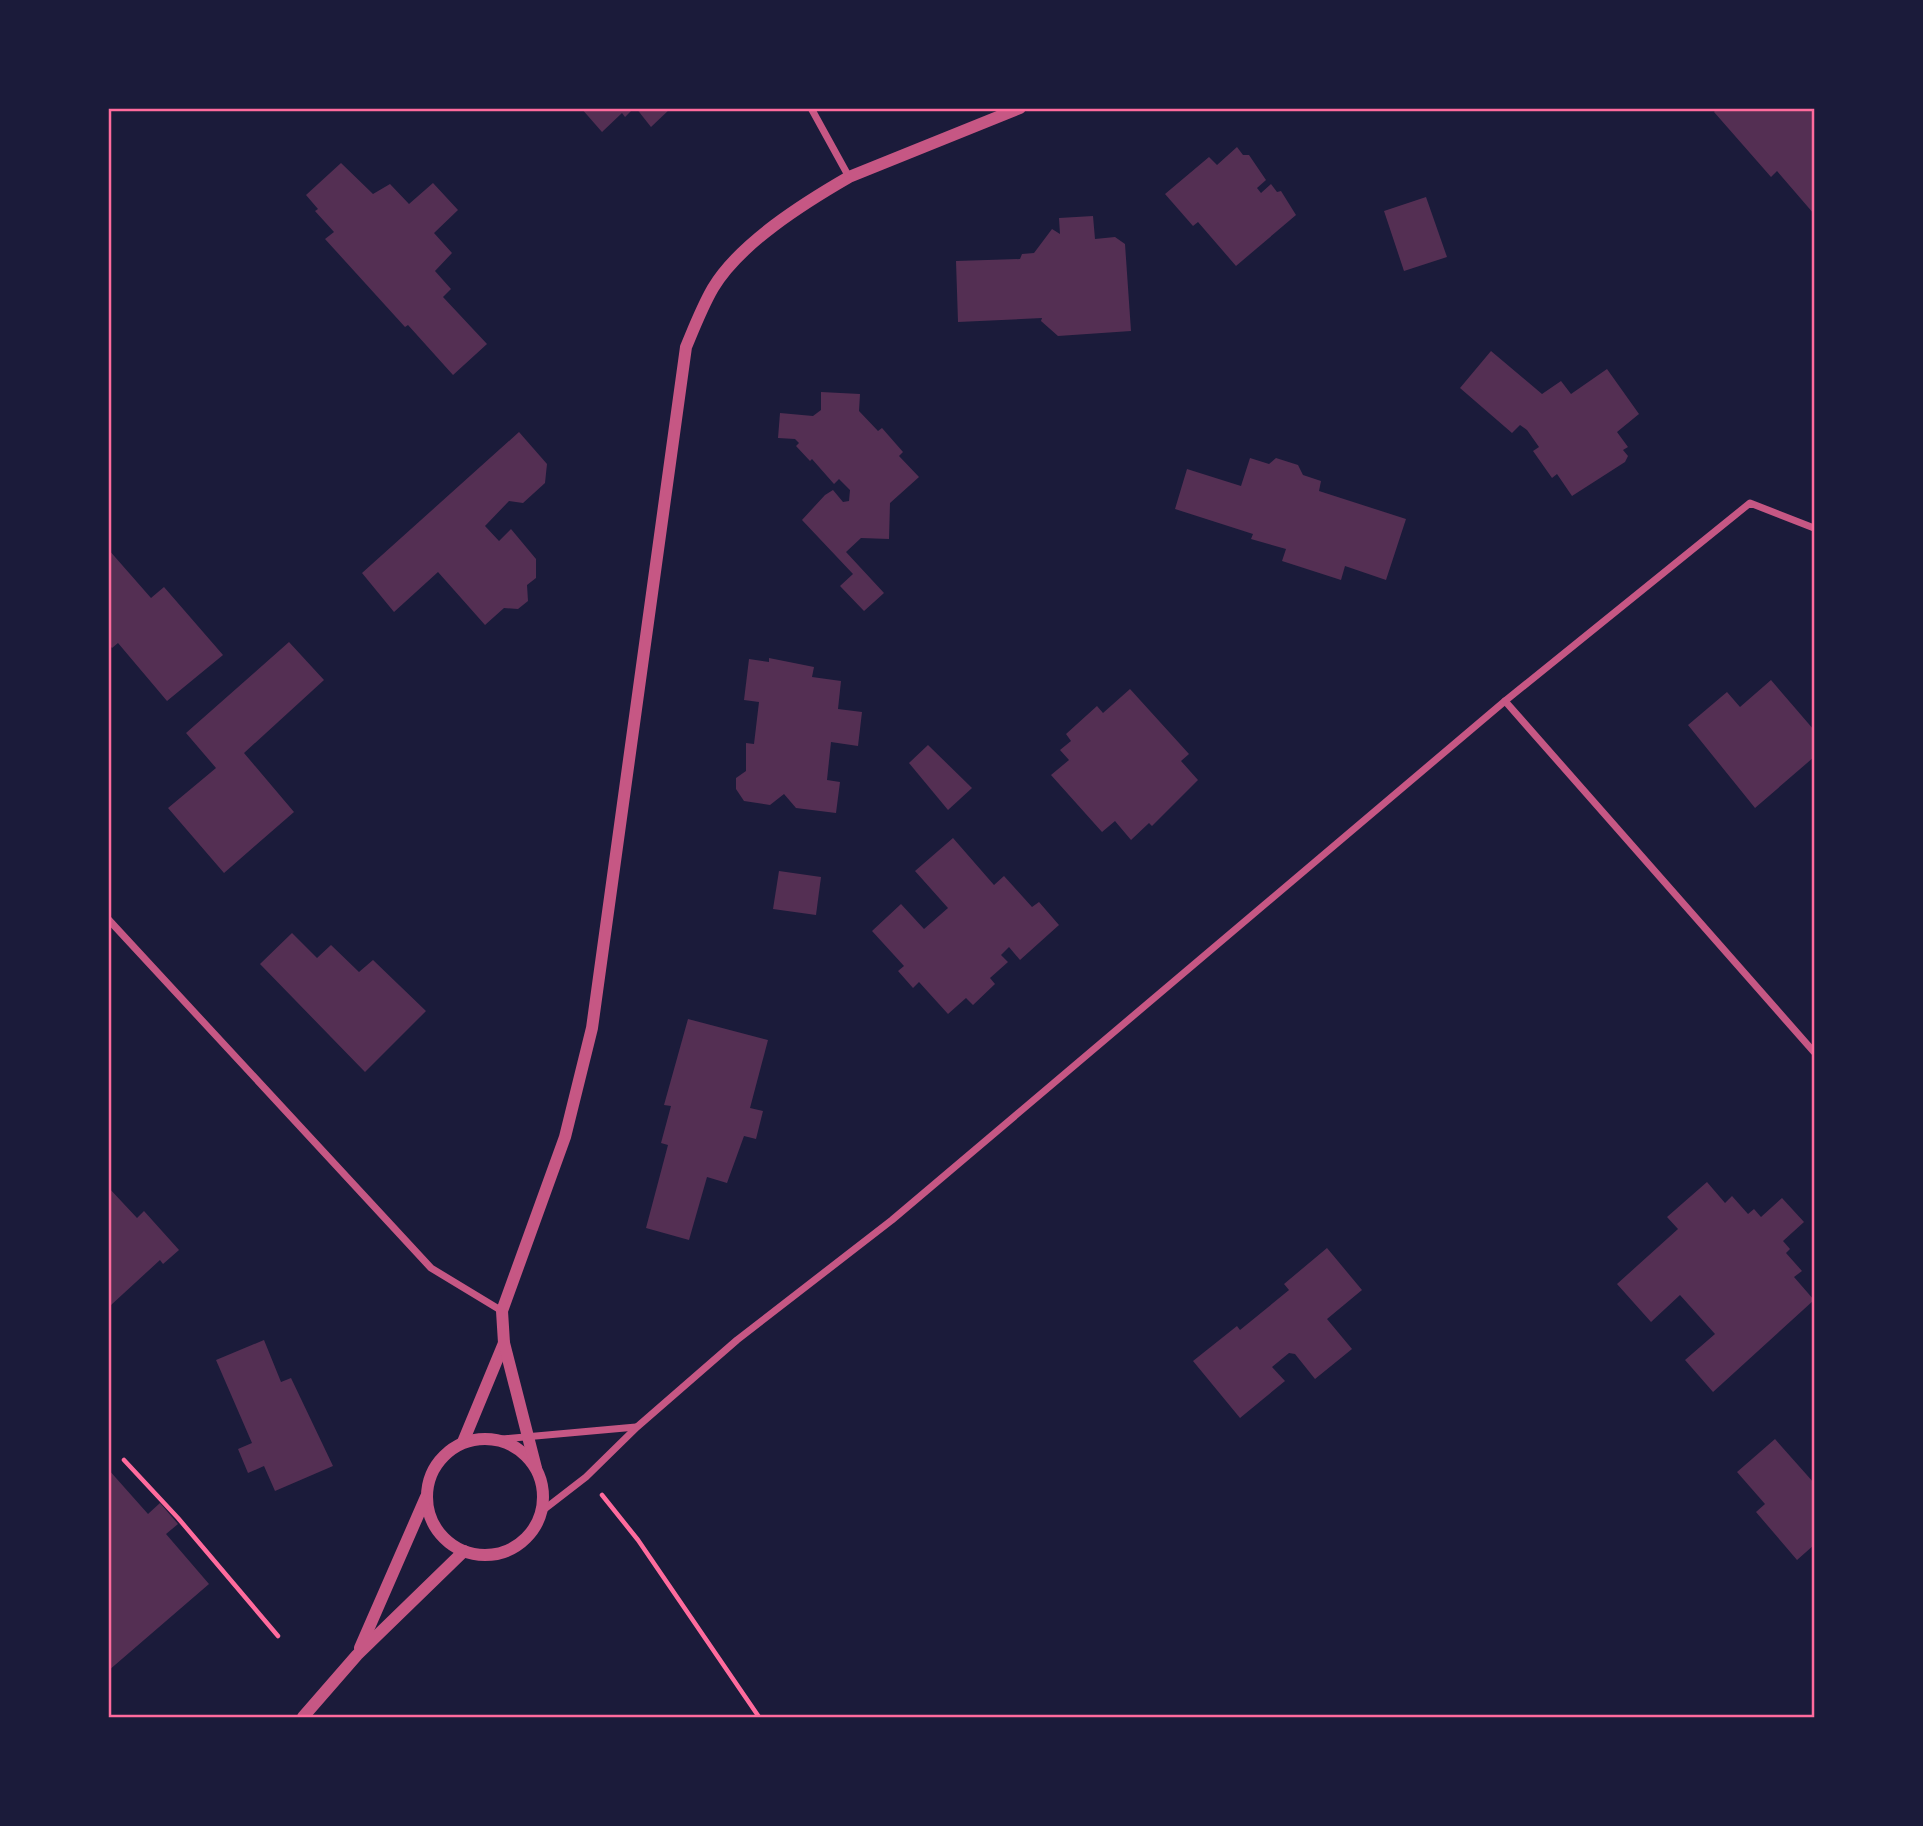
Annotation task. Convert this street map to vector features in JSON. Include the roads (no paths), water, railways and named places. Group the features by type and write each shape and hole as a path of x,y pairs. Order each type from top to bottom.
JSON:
{"street":[{"path":"811,108 849,177"},
{"path":"426,1497 437,1529 447,1541 464,1551 495,1555 512,1549 537,1525 541,1511 543,1490 504,1343 502,1311 565,1137 592,1028 685,347 713,287 746,248 849,177 1020,108"},
{"path":"541,1511 586,1477 637,1427 737,1340 892,1220 1505,701 1750,503 1815,528"},
{"path":"1505,701 1815,1052"},
{"path":"108,919 431,1268 502,1311"},
{"path":"357,1655 426,1497 430,1479 440,1462 463,1441 504,1343"},
{"path":"463,1441 637,1427"},
{"path":"492,1440 511,1445 524,1453 536,1468"},
{"path":"303,1717 357,1655 464,1551"}]}
